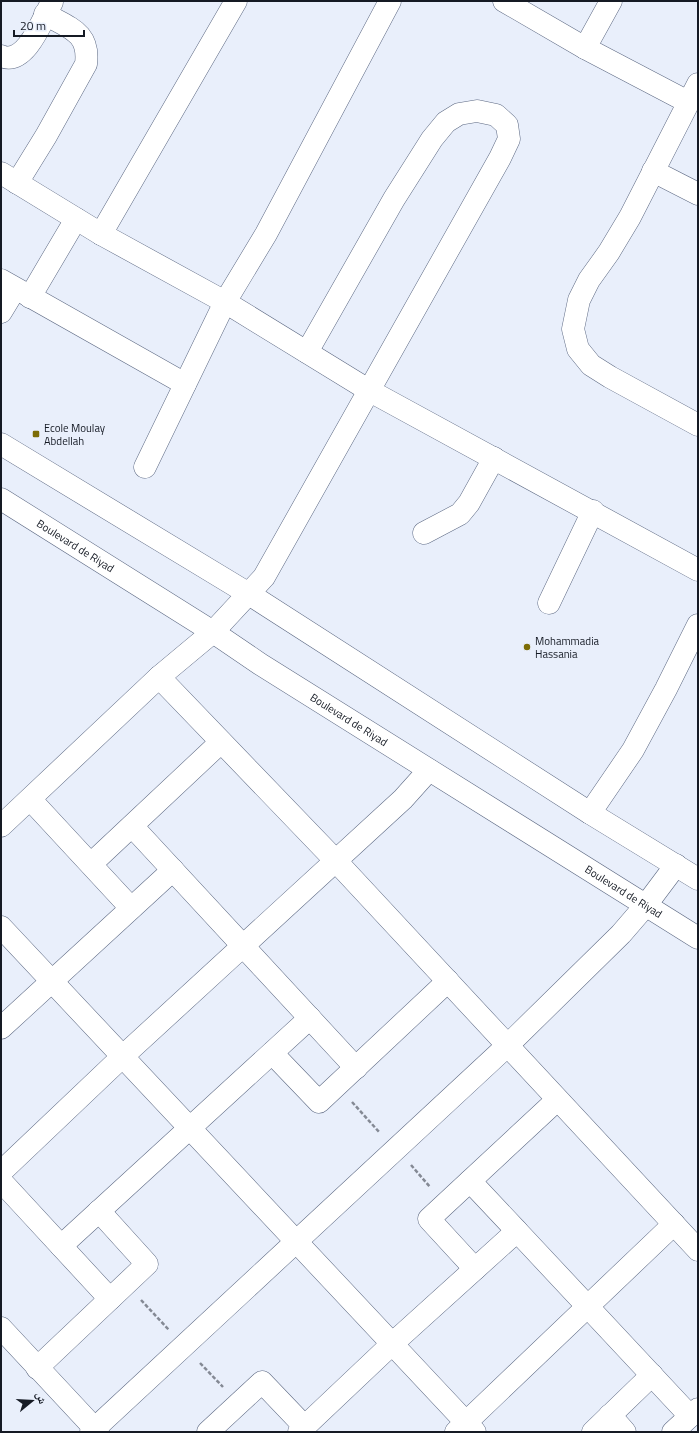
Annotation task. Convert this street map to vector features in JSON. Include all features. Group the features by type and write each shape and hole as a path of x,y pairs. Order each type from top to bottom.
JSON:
{"street":[{"path":"145,467 225,302 266,234 390,1"},
{"path":"504,1 585,48 693,93 630,216 609,252 589,280 579,300 573,329 578,349 592,365 610,377 698,424"},
{"path":"585,48 611,1"},
{"path":"102,234 231,3"},
{"path":"1,56 12,57 21,54 27,47 49,8 80,35 86,43 88,51 86,64 49,130 9,178 102,234 225,302 370,391 593,511 698,570"},
{"path":"1,826 159,677 213,632 264,577 370,391 506,145 509,139 507,125 496,115 477,111 459,114 446,122 432,139 394,199 307,352"},
{"path":"653,171 698,194"},
{"path":"1,312 15,288 76,218"},
{"path":"15,288 185,384"},
{"path":"1,444 249,594 590,813 698,879"},
{"path":"424,533 460,514 494,458"},
{"name":"Boulevard de Riyad","path":"1,499 213,632 260,664 698,938"},
{"path":"549,603 593,511"},
{"path":"590,813 633,750 698,625"},
{"path":"159,677 335,860 698,1250"},
{"path":"91,864 221,742"},
{"path":"1,1172 242,945 403,799 429,770"},
{"path":"30,799 131,908"},
{"path":"132,826 356,1068"},
{"path":"1,1328 95,1431 295,1242 508,1045 621,934 646,905 676,865"},
{"path":"1,1028 173,870"},
{"path":"1,926 392,1344 466,1429 674,1224"},
{"path":"272,1053 320,1102 448,981"},
{"path":"61,1246 310,1018"},
{"path":"475,1269 429,1219 557,1100"},
{"path":"1,1181 110,1299"},
{"path":"470,1181 652,1375 694,1412 673,1432"},
{"path":"38,1368 147,1264 99,1212"},
{"path":"221,1428 262,1382 302,1429 392,1344 517,1231"},
{"path":"593,1432 652,1375"},
{"path":"610,1415 625,1432"}],"place":[{"name":"Ecole Moulay Abdellah","path":"36,434"},
{"name":"Mohammadia Hassania","path":"527,647"}]}
